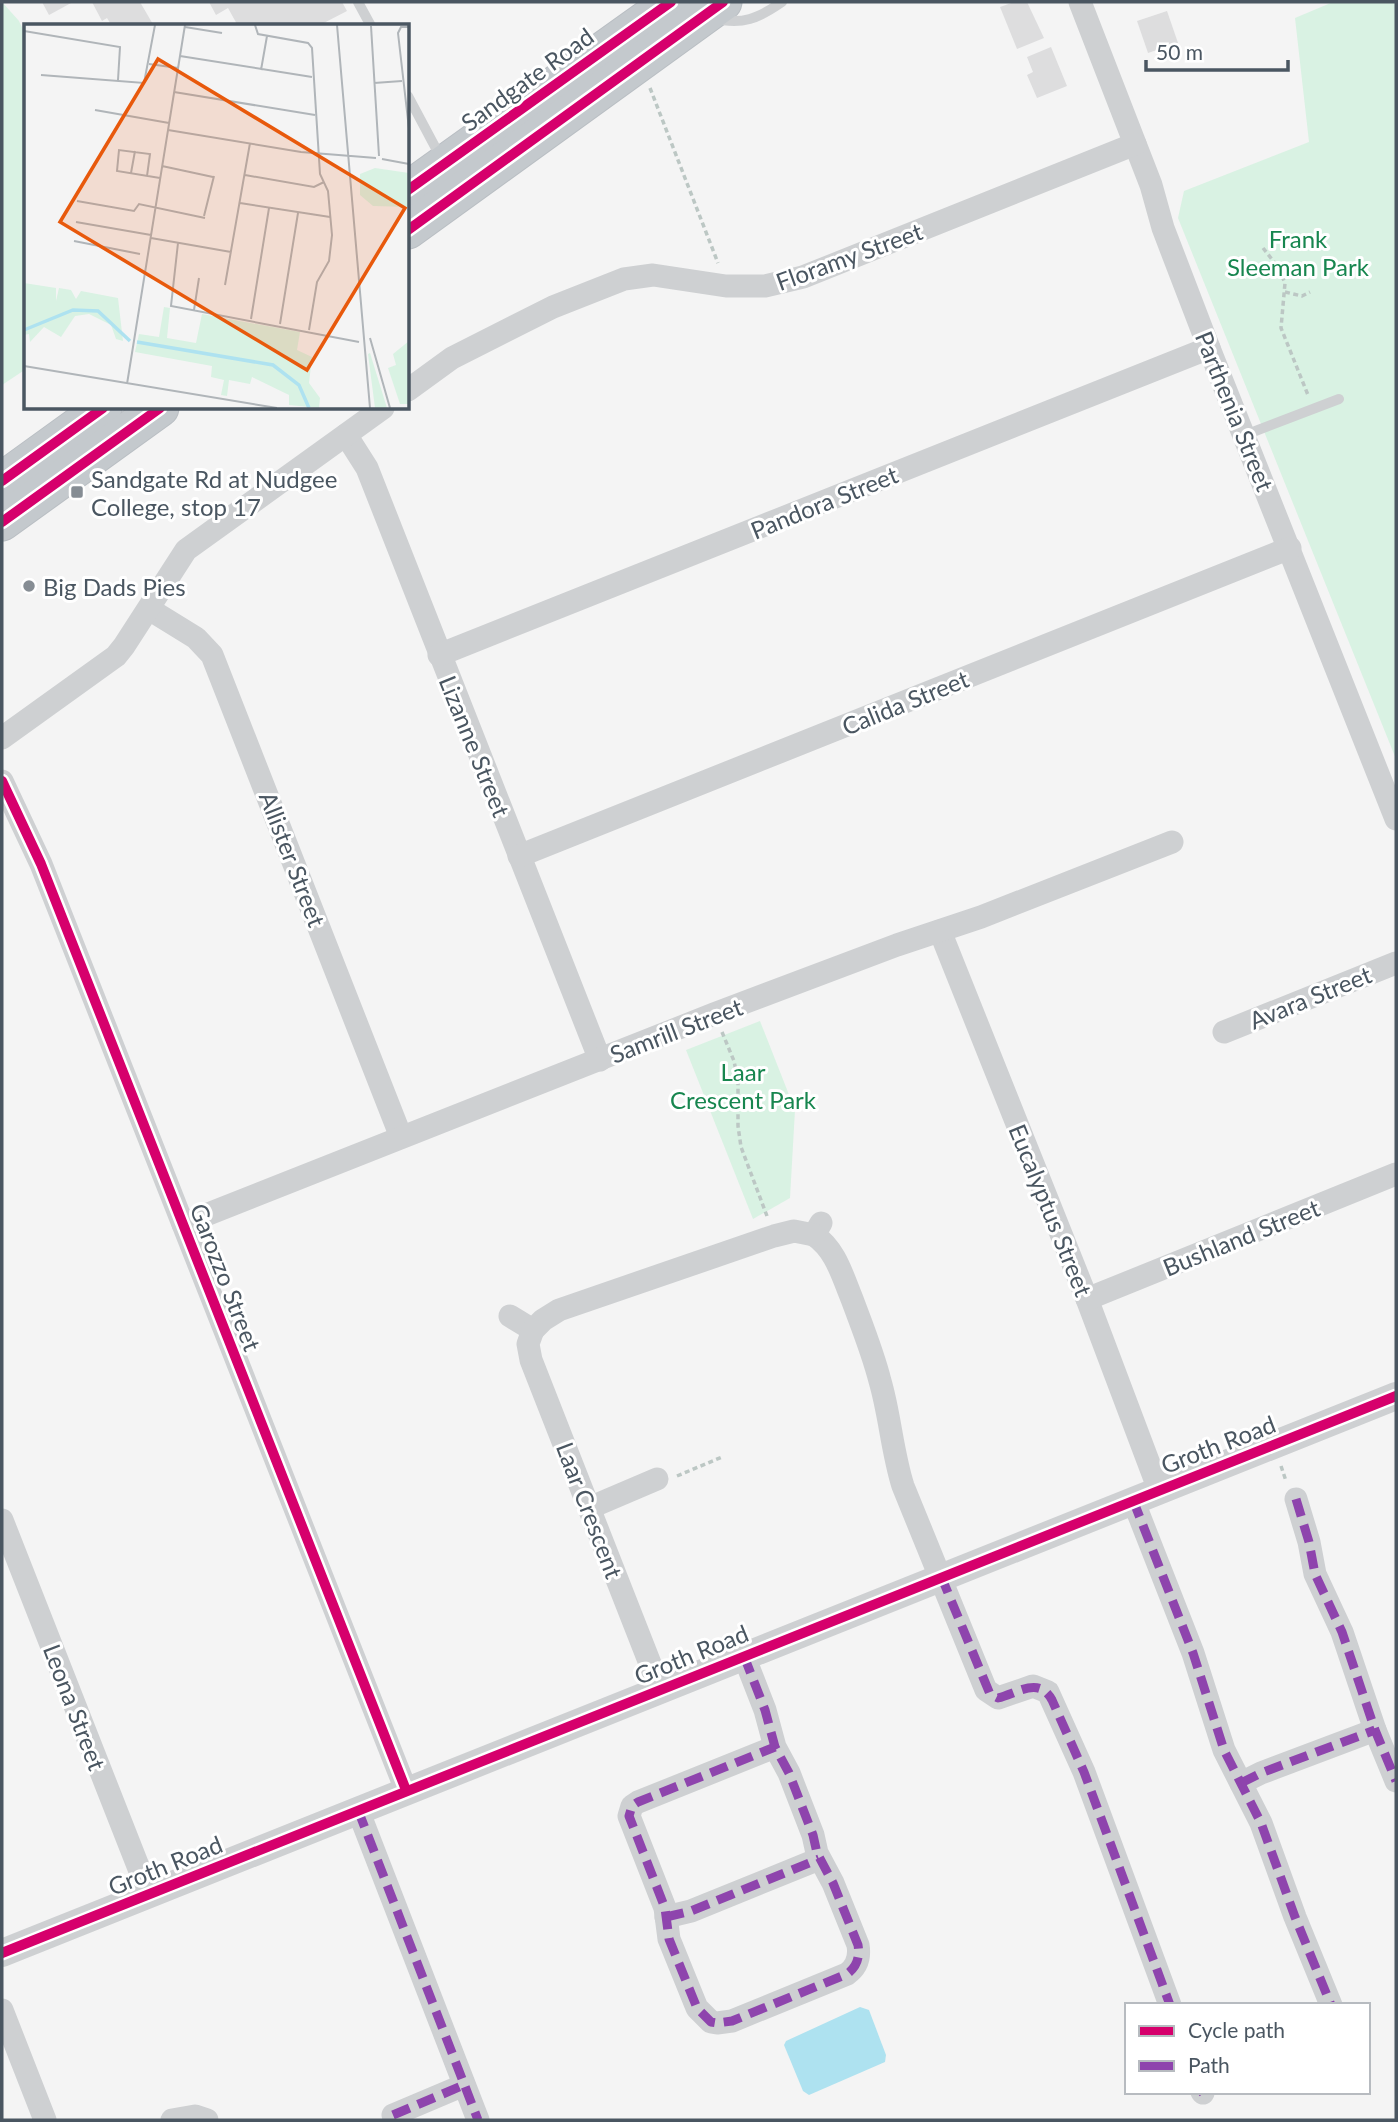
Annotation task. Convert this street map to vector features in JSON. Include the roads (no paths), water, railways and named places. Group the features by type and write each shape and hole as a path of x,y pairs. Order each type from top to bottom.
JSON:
{"highway":[{"name":"Sandgate Road","path":"410,189 671,2"},
{"path":"410,229 713,9"},
{"path":"2,481 100,410"},
{"path":"2,522 157,410"}],"street":[{"name":"Parthenia Street","path":"1080,2 1154,193 1163,228 1209,348 1396,819"},
{"name":"Floramy Street","path":"410,389 452,358 596,288 624,279 653,275 726,286 765,286 803,277 1135,144"},
{"name":"Pandora Street","path":"439,655 1209,348"},
{"path":"2,738 116,656 186,550 380,410"},
{"name":"Lizanne Street","path":"346,435 367,468 600,1060"},
{"name":"Calida Street","path":"519,856 1290,548"},
{"name":"Allister Street","path":"149,609 196,638 212,655 401,1137"},
{"name":"Garozzo Street","path":"2,781 41,864 406,1790"},
{"name":"Samrill Street","path":"183,1224 714,1014 981,917 1172,842"},
{"name":"Eucalyptus Street","path":"940,931 1087,1299 1159,1490"},
{"name":"Avara Street","path":"1223,1032 1396,963"},
{"name":"Bushland Street","path":"1087,1299 1396,1174"},
{"path":"510,1316 533,1331 543,1320 559,1310 774,1236 818,1229 834,1257 868,1342 880,1381 896,1464 903,1486 990,1694 998,1698 1033,1686 1044,1689 1052,1700 1084,1772 1169,2003"},
{"name":"Laar Crescent","path":"533,1331 528,1344 531,1360 660,1689"},
{"name":"Groth Road","path":"2,1953 1396,1396"},
{"path":"589,1508 657,1479"},
{"path":"1296,1499 1315,1574 1342,1632 1375,1730 1396,1781"},
{"path":"1133,1500 1193,1653 1224,1750 1261,1823 1330,2003"},
{"name":"Leona Street","path":"2,1520 149,1894"},
{"path":"744,1656 765,1710 775,1747 789,1773 813,1835 819,1859 833,1883 858,1945 859,1956 856,1966 847,1974 732,2021 717,2024 711,2022 697,2008 669,1939 666,1917 629,1816 632,1806 638,1802 775,1747"},
{"path":"1241,1783 1375,1730"},
{"path":"358,1810 478,2120"},
{"path":"666,1917 691,1911 819,1859"},
{"path":"2,2010 45,2120"},
{"path":"393,2115 464,2085"},
{"path":"172,2120 195,2116 207,2120"}],"lane":[{"path":"358,2 370,24"},
{"path":"713,9 724,21 750,21 782,2"},
{"path":"410,100 444,164"},
{"path":"1245,435 1339,399"}],"water":[{"path":"860,2007 869,2010 886,2055 885,2062 809,2095 803,2091 784,2045 786,2041"}],"place":[{"name":"Sandgate Rd at Nudgee College, stop 17","path":"77,492"},
{"name":"Big Dads Pies","path":"29,586"}],"park label":[{"name":"Frank Sleeman Park","path":"1298,252"},
{"name":"Laar Crescent Park","path":"743,1085"}]}
